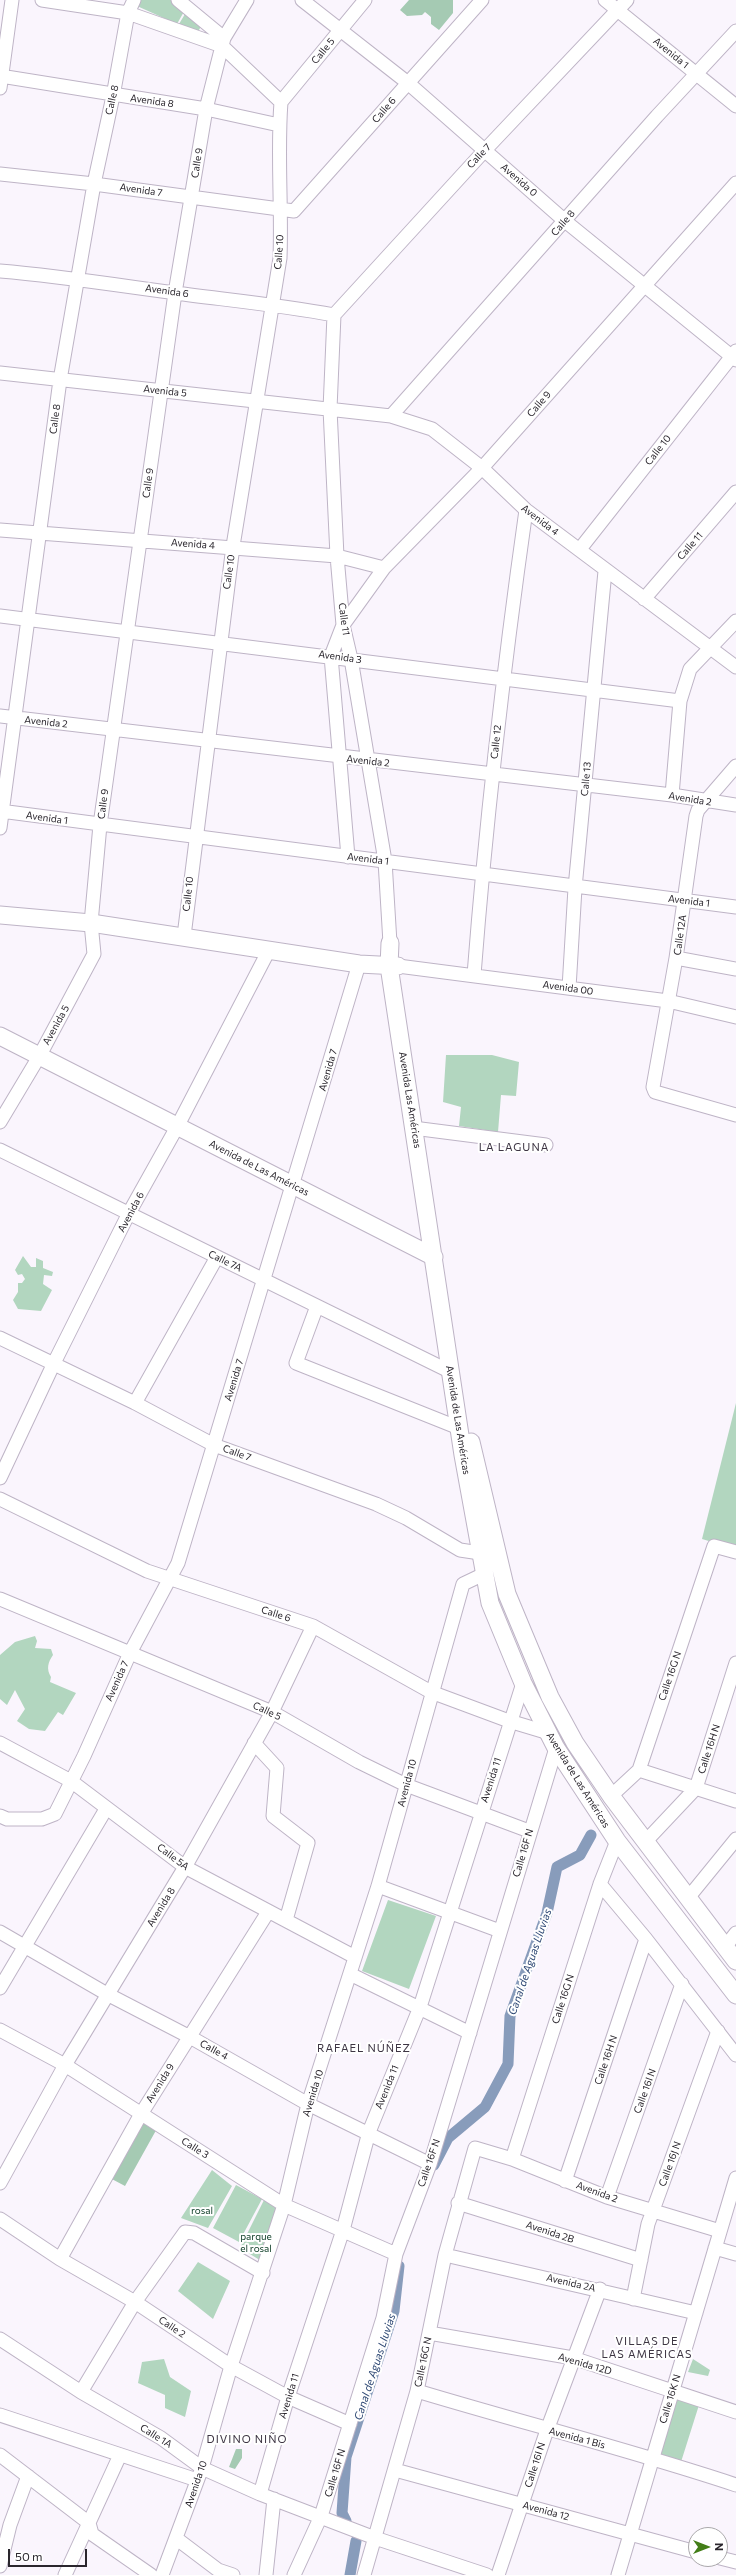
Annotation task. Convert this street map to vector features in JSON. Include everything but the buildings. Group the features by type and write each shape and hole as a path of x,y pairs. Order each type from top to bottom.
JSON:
{"main road":[{"path":"0,915 91,923 184,936 359,964 394,966"},
{"name":"Avenida de Las Américas","path":"390,943 468,1428 507,1594 550,1697 575,1743 614,1800 736,1961"},
{"name":"Avenida Las Américas","path":"394,966 434,1256"},
{"name":"Avenida de Las Américas","path":"0,1036 434,1256 459,1428 490,1603 523,1683 552,1740 617,1841 736,1994"},
{"path":"602,1819 613,1816 614,1800"},
{"path":"617,1841 622,1830 635,1827"}],"street":[{"path":"1,80 12,0"},
{"path":"42,0 128,13 223,42"},
{"path":"128,13 134,0"},
{"path":"178,0 223,42 281,102 279,125 282,210"},
{"path":"223,42 246,0"},
{"name":"Avenida 0","path":"302,0 341,29 408,83 565,220 734,356"},
{"name":"Calle 5","path":"281,102 365,0"},
{"name":"Calle 6","path":"282,210 296,210 482,0"},
{"name":"Avenida 1","path":"605,0 736,106"},
{"name":"Calle 7","path":"334,315 485,150 627,0"},
{"name":"Calle 8","path":"0,828 13,718 60,380 94,184 113,96 128,13"},
{"name":"Calle 8","path":"391,416 657,116 736,30"},
{"name":"Calle 9","path":"91,923 100,825 175,293 206,109 223,42"},
{"name":"Avenida 8","path":"1,80 206,109 279,125"},
{"name":"Avenida 7","path":"0,174 94,184 282,210"},
{"name":"Calle 9","path":"343,625 384,568 482,468 736,183"},
{"name":"Calle 10","path":"184,936 219,642 256,400 274,304 282,210"},
{"name":"Avenida 6","path":"0,271 78,278 175,293 274,304 334,315"},
{"name":"Calle 11","path":"334,315 330,409 337,556 343,625 351,659 385,861 390,943"},
{"name":"Calle 10","path":"580,549 734,356"},
{"name":"Avenida 5","path":"0,373 330,409"},
{"name":"Avenida 4","path":"330,409 391,416 432,429 482,468 526,510 580,549 605,571 736,667"},
{"name":"Calle 11","path":"644,599 736,492"},
{"name":"Calle 12","path":"474,975 482,874 502,679 526,510"},
{"name":"Avenida 4","path":"0,530 38,534 233,546 337,556 384,568"},
{"name":"Calle 13","path":"569,988 575,888 586,786 605,571"},
{"name":"Avenida 3","path":"0,616 127,630 680,701"},
{"path":"672,796 680,701 690,669 736,621"},
{"path":"343,625 331,656 348,857"},
{"name":"Avenida 2","path":"0,716 340,758 672,796 736,806"},
{"name":"Calle 12A","path":"736,766 698,810 696,816 676,958 653,1082 655,1092 736,1115"},
{"name":"Avenida 1","path":"1,812 385,861 575,888 736,907"},
{"name":"Avenida 5","path":"0,1122 40,1055 89,965 94,954 91,923"},
{"name":"Avenida 6","path":"0,1478 54,1363 129,1214 177,1127 269,950"},
{"path":"676,958 736,969"},
{"name":"Avenida 7","path":"0,1816 7,1819 42,1819 54,1814 71,1781 130,1653 171,1579 178,1563 294,1186 359,964"},
{"name":"Avenida 00","path":"394,966 474,975 668,1001 736,1017"},
{"path":"421,1129 546,1145"},
{"name":"Calle 7A","path":"0,1150 451,1372"},
{"path":"135,1403 216,1256"},
{"path":"317,1306 296,1363 459,1428"},
{"name":"Calle 7","path":"0,1338 135,1403 214,1445 376,1504 406,1518 460,1550 480,1553"},
{"name":"Calle 6","path":"0,1499 147,1571 313,1626 431,1692 509,1721 552,1740"},
{"name":"Calle 16G N","path":"614,1800 639,1770 714,1546 736,1552"},
{"name":"Avenida 10","path":"162,2575 177,2539 202,2468 231,2366 263,2273 284,2205 308,2104 378,1886 431,1692 463,1584 484,1574"},
{"name":"Calle 5","path":"0,1599 272,1712 359,1762 406,1785 529,1831"},
{"name":"Avenida 8","path":"0,2183 65,2065 185,1867 272,1712 313,1626"},
{"name":"Calle 16H N","path":"646,1841 696,1788 736,1663"},
{"name":"Avenida 11","path":"260,2494 288,2397 343,2230 369,2132 420,2007 448,1912 509,1721 523,1683"},
{"name":"Calle 16F N","path":"294,2575 321,2516 350,2424 388,2298 396,2254 430,2164 470,2033 529,1831 552,1740"},
{"name":"Calle 5A","path":"0,1743 71,1781 106,1809 144,1834 185,1867 355,1957"},
{"path":"254,1743 277,1768 273,1816 308,1843 286,1920"},
{"path":"639,1770 736,1801"},
{"path":"0,1988 106,1809"},
{"path":"688,1898 736,1839"},
{"name":"Calle 16G N","path":"512,2159 600,1884 617,1841"},
{"path":"600,1884 646,1939 736,2054"},
{"path":"378,1886 500,1931"},
{"name":"Avenida 9","path":"60,2259 141,2114 268,1912"},
{"name":"Calle 4","path":"0,1932 107,1994 190,2037 308,2104 369,2132 430,2164"},
{"path":"725,1947 736,1933"},
{"name":"Calle 16H N","path":"565,2181 646,1939"},
{"path":"350,1974 420,2007 470,2033"},
{"name":"Calle 16I N","path":"607,2197 682,1984"},
{"name":"Calle 3","path":"0,2030 65,2065 284,2205 396,2254"},
{"name":"Calle 16J N","path":"633,2299 648,2224 718,2031"},
{"name":"Avenida 2","path":"475,2148 512,2159 607,2197 720,2231"},
{"name":"Calle 16G N","path":"364,2575 417,2391 445,2255 458,2203 475,2148"},
{"name":"Calle 16K N","path":"618,2575 736,2178"},
{"name":"Avenida 2B","path":"458,2203 641,2260"},
{"name":"Calle 2","path":"0,2219 60,2259 135,2302 231,2366 288,2397 350,2424"},
{"path":"81,2392 135,2302 185,2232 194,2233 263,2273"},
{"path":"715,2248 736,2254"},
{"name":"Avenida 2A","path":"445,2255 600,2289 633,2299 696,2313"},
{"name":"Calle 16I N","path":"498,2575 547,2430 600,2289"},
{"name":"Avenida 12D","path":"429,2333 573,2358 672,2392 735,2410"},
{"name":"Calle 1A","path":"0,2339 81,2392 161,2438 202,2468 260,2494 321,2516"},
{"name":"Avenida 1 Bis","path":"417,2391 547,2430 652,2457 736,2485"},
{"path":"0,2415 197,2480"},
{"path":"0,2455 89,2523 92,2534 151,2575"},
{"path":"65,2575 120,2455"},
{"name":"Avenida 12","path":"395,2470 688,2550"},
{"path":"0,2566 10,2525 28,2476"},
{"path":"266,2575 274,2499"},
{"path":"321,2516 375,2538 487,2575"},
{"path":"177,2539 218,2570 233,2575"}],"green space":[{"path":"140,0 177,0 186,8 177,24 137,6"},
{"path":"409,0 453,0 453,13 439,30 431,24 431,17 425,12 422,15 407,16 400,10"},
{"path":"188,9 203,22 198,32 179,24"},
{"path":"446,1055 492,1055 519,1062 516,1096 501,1095 498,1132 459,1126 461,1107 443,1102"},
{"path":"23,1256 31,1267 36,1267 36,1258 43,1261 43,1268 53,1272 52,1276 44,1275 43,1284 52,1290 41,1311 18,1309 13,1300 18,1292 18,1283 22,1283 25,1279 22,1274 18,1275 15,1270"},
{"path":"736,1403 736,1549 702,1539"},
{"path":"35,1636 37,1641 35,1648 51,1649 53,1655 48,1666 48,1671 51,1677 50,1682 76,1693 63,1715 58,1712 45,1731 29,1729 17,1721 25,1709 15,1690 7,1705 0,1699 0,1655 15,1642"},
{"path":"388,1900 436,1916 409,1989 362,1971"},
{"path":"141,2116 159,2125 125,2186 108,2177"},
{"name":"rosal","path":"212,2170 232,2186 208,2228 181,2218"},
{"path":"236,2185 262,2199 239,2242 213,2228"},
{"name":"parque el rosal","path":"264,2200 280,2207 263,2262 240,2248"},
{"path":"198,2262 230,2281 213,2319 178,2291"},
{"path":"164,2359 170,2377 191,2391 185,2417 165,2408 165,2395 138,2383 142,2362"},
{"path":"693,2359 710,2370 708,2376 688,2372"},
{"path":"677,2396 699,2405 681,2462 661,2455"},
{"path":"236,2449 242,2449 242,2458 235,2469 229,2467"}],"waterway":[{"name":"Canal de Aguas Lluvias","path":"434,2165 448,2138 485,2107 508,2064 510,2016 547,1913 557,1867 580,1855 591,1835"},
{"name":"Canal de Aguas Lluvias","path":"346,2521 342,2513 346,2457 394,2311 399,2266"},
{"name":"Canal de Aguas Lluvias","path":"350,2575 356,2541"}],"district":[{"name":"LA LAGUNA","path":"514,1147"},
{"name":"RAFAEL NÚÑEZ","path":"364,2048"},
{"name":"VILLAS DE LAS AMÉRICAS","path":"647,2347"},
{"name":"DIVINO NIÑO","path":"247,2439"}]}
